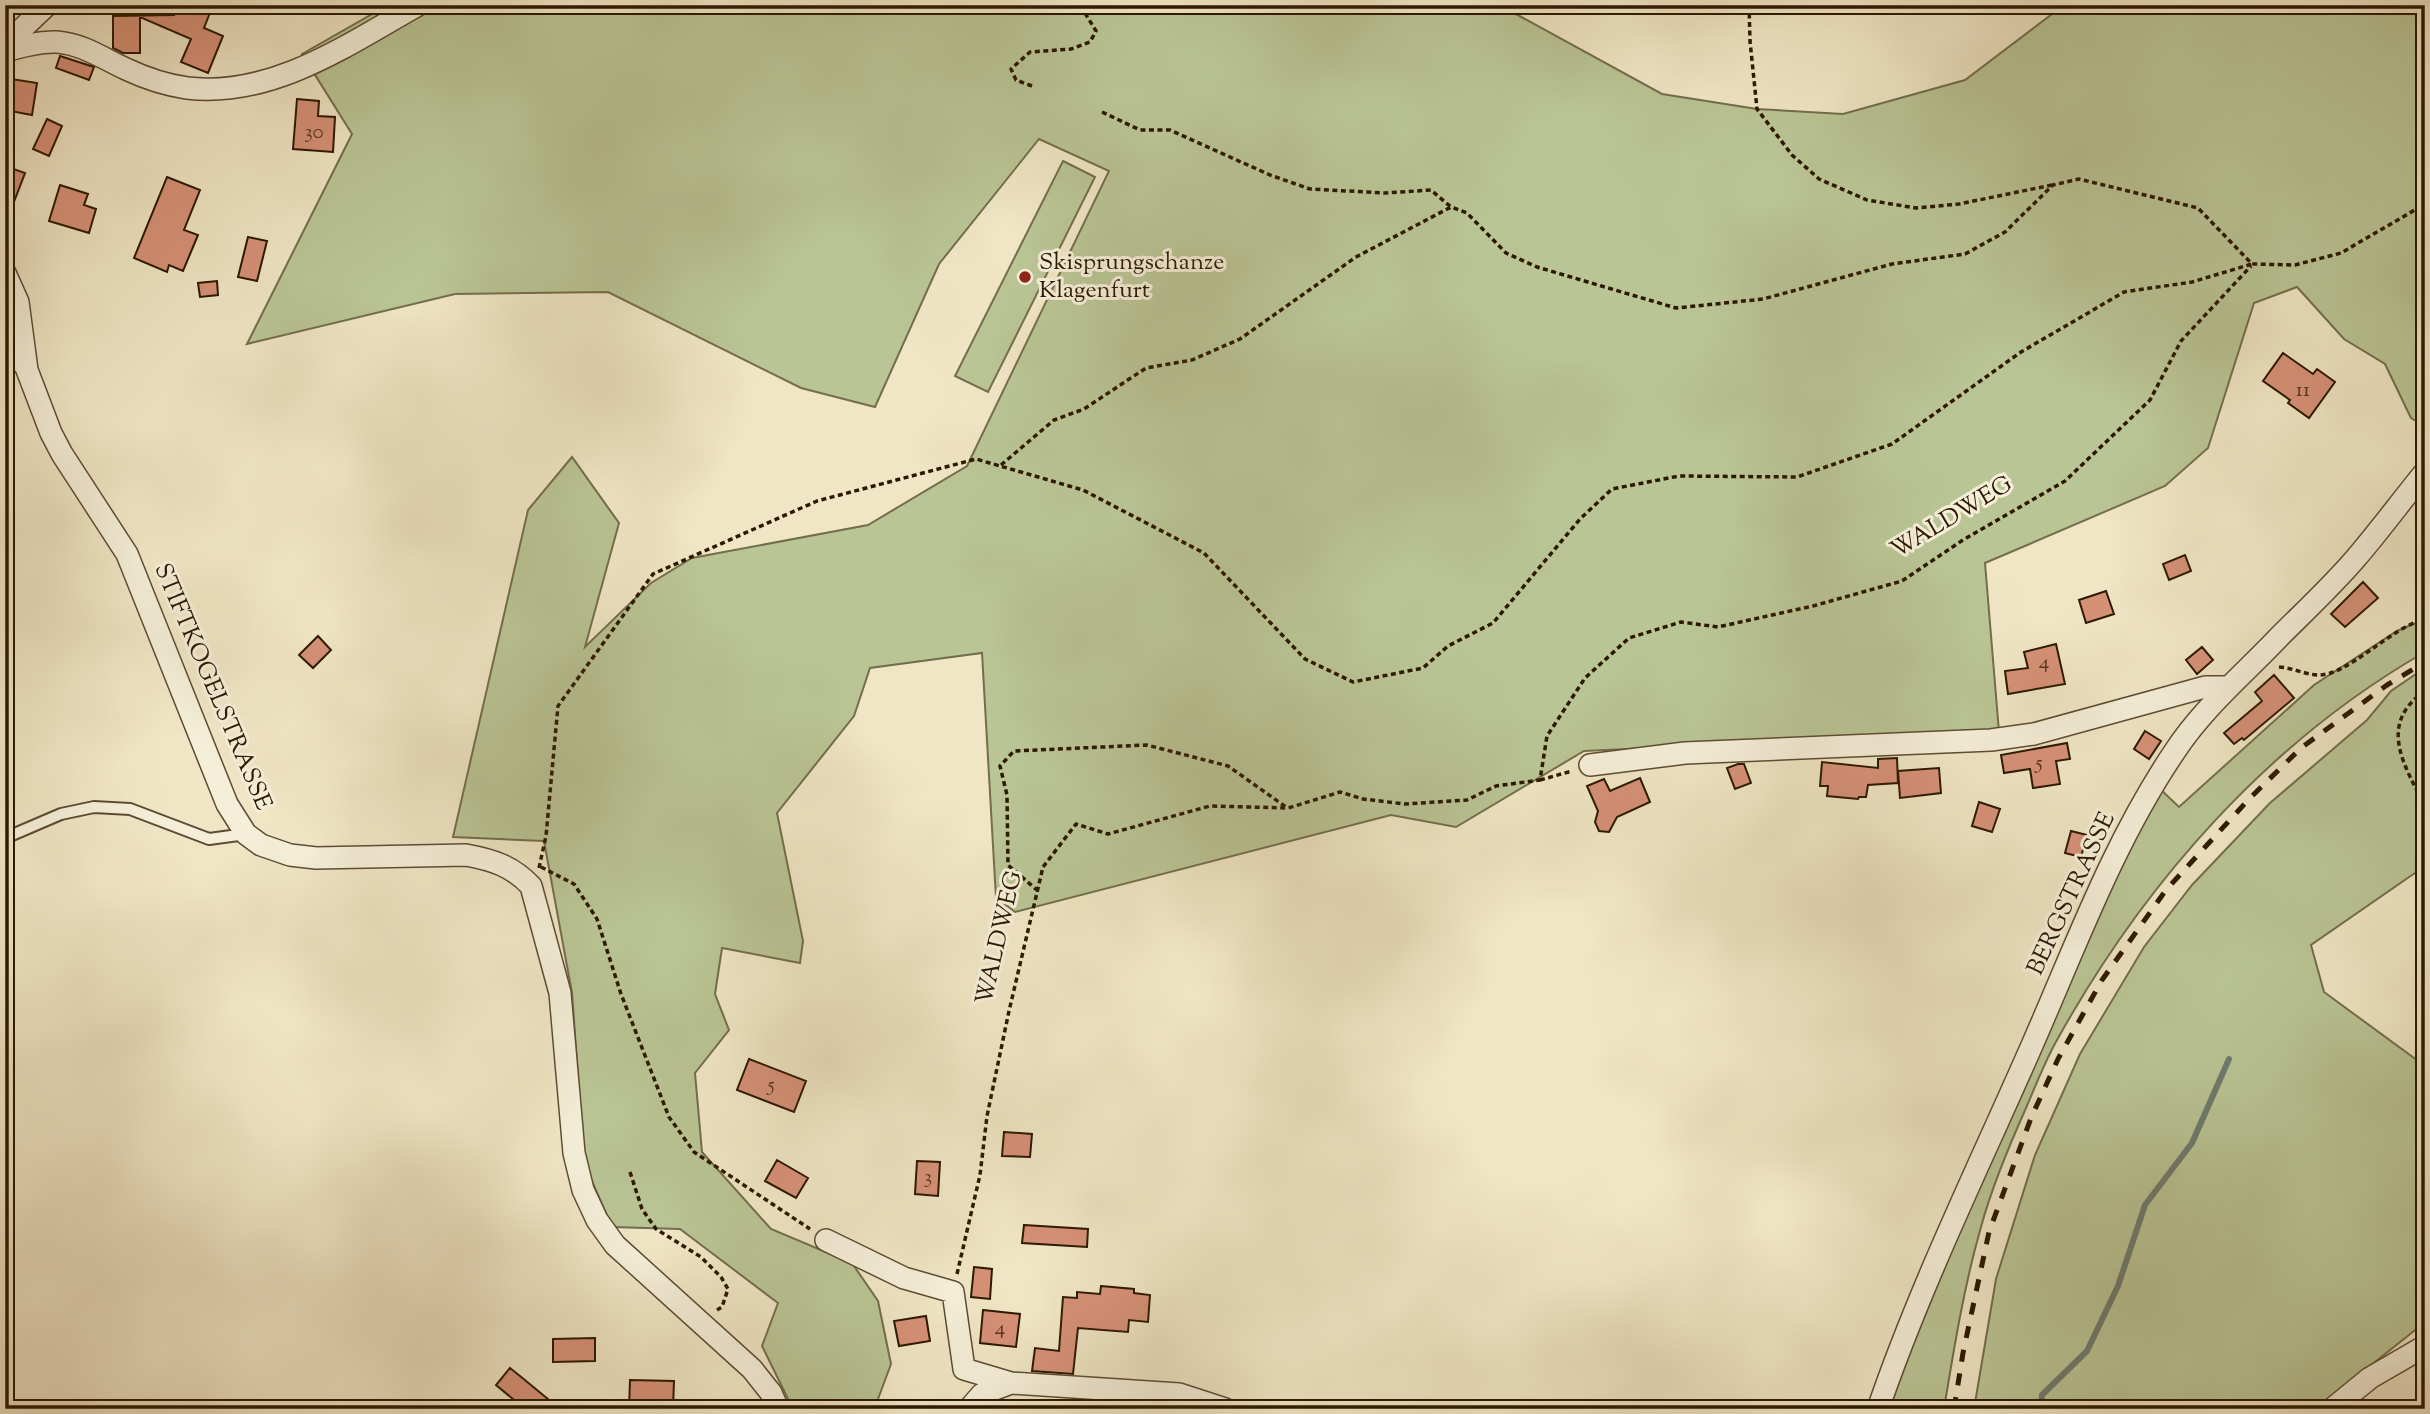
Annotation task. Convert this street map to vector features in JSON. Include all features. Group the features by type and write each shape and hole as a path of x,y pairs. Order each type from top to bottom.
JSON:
{"street":[{"path":"5,45 47,5"},
{"path":"5,51 43,42 59,42 77,46 127,70 164,83 187,88 247,87 327,56 418,5"},
{"name":"STIFTKOGELSTRASSE","path":"5,273 18,302 27,370 62,454 127,554 227,804 246,834 261,845 290,855 316,858 477,857 505,865 531,886"},
{"path":"5,333 27,370"},
{"name":"BERGSTRASSE","path":"1878,1409 1894,1363 1976,1167 2102,883 2176,749 2228,687 2355,559 2425,472"},
{"path":"1590,765 1685,753 1991,740 2034,734 2205,687 2228,687"},
{"path":"531,886 560,993 574,1153 583,1190 597,1220 615,1244 752,1369 771,1393 778,1409"},
{"path":"826,1240 904,1278 953,1293 969,1408"},
{"path":"2332,1409 2371,1378 2421,1350 2425,1333"},
{"path":"964,1369 1011,1383 1179,1394 1225,1409"},
{"path":"969,1408 982,1394 1011,1383"}],"lane":[{"path":"5,838 61,814 94,807 130,809 209,839 246,834"}],"path":[{"path":"1031,86 1016,80 1011,69 1030,52 1071,49 1090,42 1096,31 1080,5"},
{"path":"1749,5 1757,109 1792,155 1819,179 1867,200 1916,208 1959,204 2079,178 2198,208 2252,264"},
{"path":"1102,112 1140,130 1170,130 1310,190 1385,193 1431,190 1451,207 1467,212 1506,253 1537,267 1676,309 1763,299 1892,264 1965,254 2005,232 2053,185"},
{"path":"531,886 540,866 552,786 558,706 653,574 817,501 976,459 1083,491 1204,553 1305,659 1353,682 1423,668 1448,646 1493,623 1580,519 1612,489 1679,475 1797,477 1892,444 2021,352 2124,292 2192,282 2252,264 2295,265 2341,253 2425,204"},
{"path":"1001,465 1054,420 1084,409 1146,368 1192,360 1240,339 1356,257 1451,207"},
{"name":"WALDWEG","path":"1540,780 1547,736 1585,678 1629,638 1681,622 1717,627 1813,606 1902,581 1963,540 2065,481 2150,400 2181,341 2252,264"},
{"path":"2425,549 2422,573 2425,593"},
{"path":"2252,665 2293,668 2318,676 2340,669 2397,631 2425,619"},
{"path":"2425,691 2410,701 2400,718 2397,734 2400,751 2425,806"},
{"path":"1038,892 1008,865 1007,795 1000,766 1014,751 1147,745 1228,766 1288,808"},
{"name":"WALDWEG","path":"953,1293 980,1175 988,1116 1009,1011 1043,867 1076,824 1108,834 1210,806 1288,808 1340,792 1363,799 1405,804 1467,800 1496,786 1540,780 1590,765"},
{"path":"540,866 574,884 597,919 621,994 669,1117 694,1152 826,1240"},
{"path":"630,1172 642,1209 656,1229 701,1257 722,1277 728,1289 722,1307 699,1322"}],"green space":[{"path":"388,5 1468,5 1505,8 1662,94 1757,109 1843,114 1965,80 2064,5 2425,5 2425,426 2411,418 2385,364 2344,339 2297,287 2254,303 2208,448 2165,486 1985,563 1999,732 1584,751 1456,827 1391,815 1015,912 996,898 982,653 870,668 854,716 777,813 803,941 800,963 722,948 715,994 729,1030 695,1073 702,1152 771,1229 852,1263 878,1301 891,1364 878,1399 882,1409 793,1409 762,1346 778,1303 680,1229 612,1227 584,1163 572,993 544,841 453,837 528,510 572,457 619,523 585,647 651,583 692,558 868,525 967,466 1109,171 1039,139 939,264 875,407 801,388 608,292 455,294 247,344 352,134 302,54"},
{"name":"Skisprungschanze Klagenfurt","path":"1063,161 1095,177 988,392 955,376"},
{"path":"2425,619 2425,652 2368,688 2313,729 2263,773 2215,821 2170,872 2129,926 2091,982 2053,1048 2001,1166 1969,1272 1944,1409 1885,1409 1897,1372 2107,888 2159,788 2179,807 2314,685 2397,631"},
{"path":"2425,668 2425,866 2311,945 2324,992 2425,1066 2425,1310 2419,1327 2316,1409 1974,1409 1996,1279 2035,1155 2080,1054 2144,947 2192,885 2270,803 2367,720 2391,691"}],"building":[{"path":"154,5 213,5 204,28 223,36 208,73 181,62 191,39 140,17 140,53 123,53 113,48 113,16 175,15"},
{"path":"60,56 94,67 89,80 56,68"},
{"path":"5,78 37,83 32,115 5,110"},
{"path":"297,99 319,101 318,116 335,117 333,152 293,149"},
{"path":"47,119 62,126 49,156 33,149"},
{"path":"5,166 25,173 7,220 5,220"},
{"path":"167,177 200,190 184,230 198,235 183,271 169,265 167,272 134,258"},
{"path":"60,185 88,194 84,205 96,209 89,233 49,221"},
{"path":"248,237 267,241 257,281 238,277"},
{"path":"217,281 218,295 200,297 198,283"},
{"path":"2283,353 2313,374 2317,369 2335,382 2309,418 2288,403 2290,400 2263,381"},
{"path":"2185,555 2191,571 2169,580 2163,564"},
{"path":"2363,582 2378,598 2345,627 2331,614"},
{"path":"2106,591 2114,614 2086,623 2079,600"},
{"path":"318,636 331,650 313,668 299,655"},
{"path":"2056,644 2065,684 2008,694 2005,671 2028,668 2024,652"},
{"path":"2202,647 2213,660 2197,674 2186,660"},
{"path":"2274,675 2294,698 2244,740 2242,738 2234,744 2224,733 2262,701 2255,692"},
{"path":"2145,731 2161,741 2149,759 2134,749"},
{"path":"2067,743 2070,759 2056,761 2060,784 2033,788 2030,769 2004,773 2001,755"},
{"path":"1897,758 1898,783 1868,785 1866,797 1858,799 1827,796 1828,786 1820,786 1822,762 1878,768 1878,759"},
{"path":"1744,764 1751,783 1735,789 1727,768"},
{"path":"1939,768 1941,793 1900,798 1898,771"},
{"path":"1640,778 1650,802 1617,817 1609,832 1599,831 1595,822 1598,811 1587,786 1604,779 1610,791"},
{"path":"1979,802 2000,809 1992,832 1972,826"},
{"path":"2071,831 2087,835 2081,857 2065,853"},
{"path":"749,1059 806,1081 794,1112 737,1090"},
{"path":"1004,1132 1032,1134 1030,1157 1002,1156"},
{"path":"777,1160 808,1178 796,1198 765,1181"},
{"path":"917,1161 940,1162 938,1196 915,1194"},
{"path":"1024,1225 1088,1229 1087,1247 1022,1243"},
{"path":"974,1267 992,1269 990,1299 971,1297"},
{"path":"1101,1286 1134,1289 1134,1293 1150,1295 1148,1322 1129,1320 1128,1332 1078,1328 1073,1374 1032,1371 1035,1348 1059,1351 1063,1297 1077,1298 1077,1292 1100,1294"},
{"path":"983,1310 1020,1314 1016,1347 980,1343"},
{"path":"926,1316 930,1341 899,1346 894,1321"},
{"path":"595,1338 595,1361 553,1362 553,1339"},
{"path":"510,1368 560,1409 525,1409 496,1385"},
{"path":"630,1380 674,1381 673,1409 629,1409"}],"waterway":[{"path":"2041,1409 2042,1395 2087,1351 2118,1286 2145,1205 2192,1143 2229,1059"}],"railway":[{"path":"1954,1409 1989,1232 2031,1118 2058,1059 2102,980 2166,890 2249,799 2301,748 2387,685 2425,662"}],"place":[{"name":"Skisprungschanze Klagenfurt","path":"1025,277"}]}
